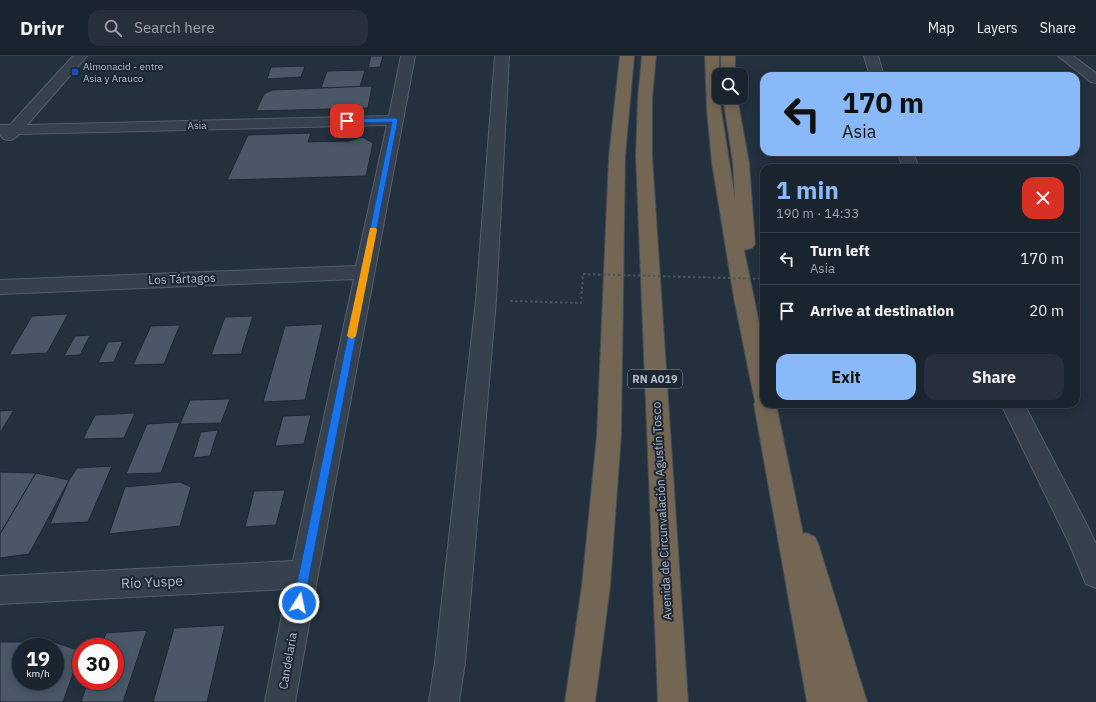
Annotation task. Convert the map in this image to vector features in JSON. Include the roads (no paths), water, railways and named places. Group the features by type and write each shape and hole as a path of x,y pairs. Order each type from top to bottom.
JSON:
{"highway":[{"path":"580,702 596,586 609,436 617,156 627,56"},
{"name":"Avenida de Circunvalación Agustín Tosco","path":"649,56 645,98 644,156 673,702"},
{"path":"712,56 713,104 720,163 733,240 760,377"},
{"path":"728,56 728,68"},
{"path":"731,104 741,163 752,339"},
{"path":"766,408 822,702"},
{"path":"767,408 852,702"}],"street":[{"path":"0,146 7,130 80,56"},
{"name":"Candelaria","path":"280,702 304,574 408,56"},
{"path":"444,702 450,662 486,300 502,56"},
{"path":"870,56 876,72"},
{"path":"1067,58 1089,58"},
{"path":"1067,58 1096,79"},
{"name":"Asia","path":"7,130 395,120"},
{"name":"Los Tártagos","path":"0,287 365,272"},
{"path":"1014,408 1078,534 1096,574"},
{"name":"Río Yuspe","path":"0,590 304,574"}],"place":[{"name":"Almonacid - entre Asia y Arauco","path":"75,72"}]}
